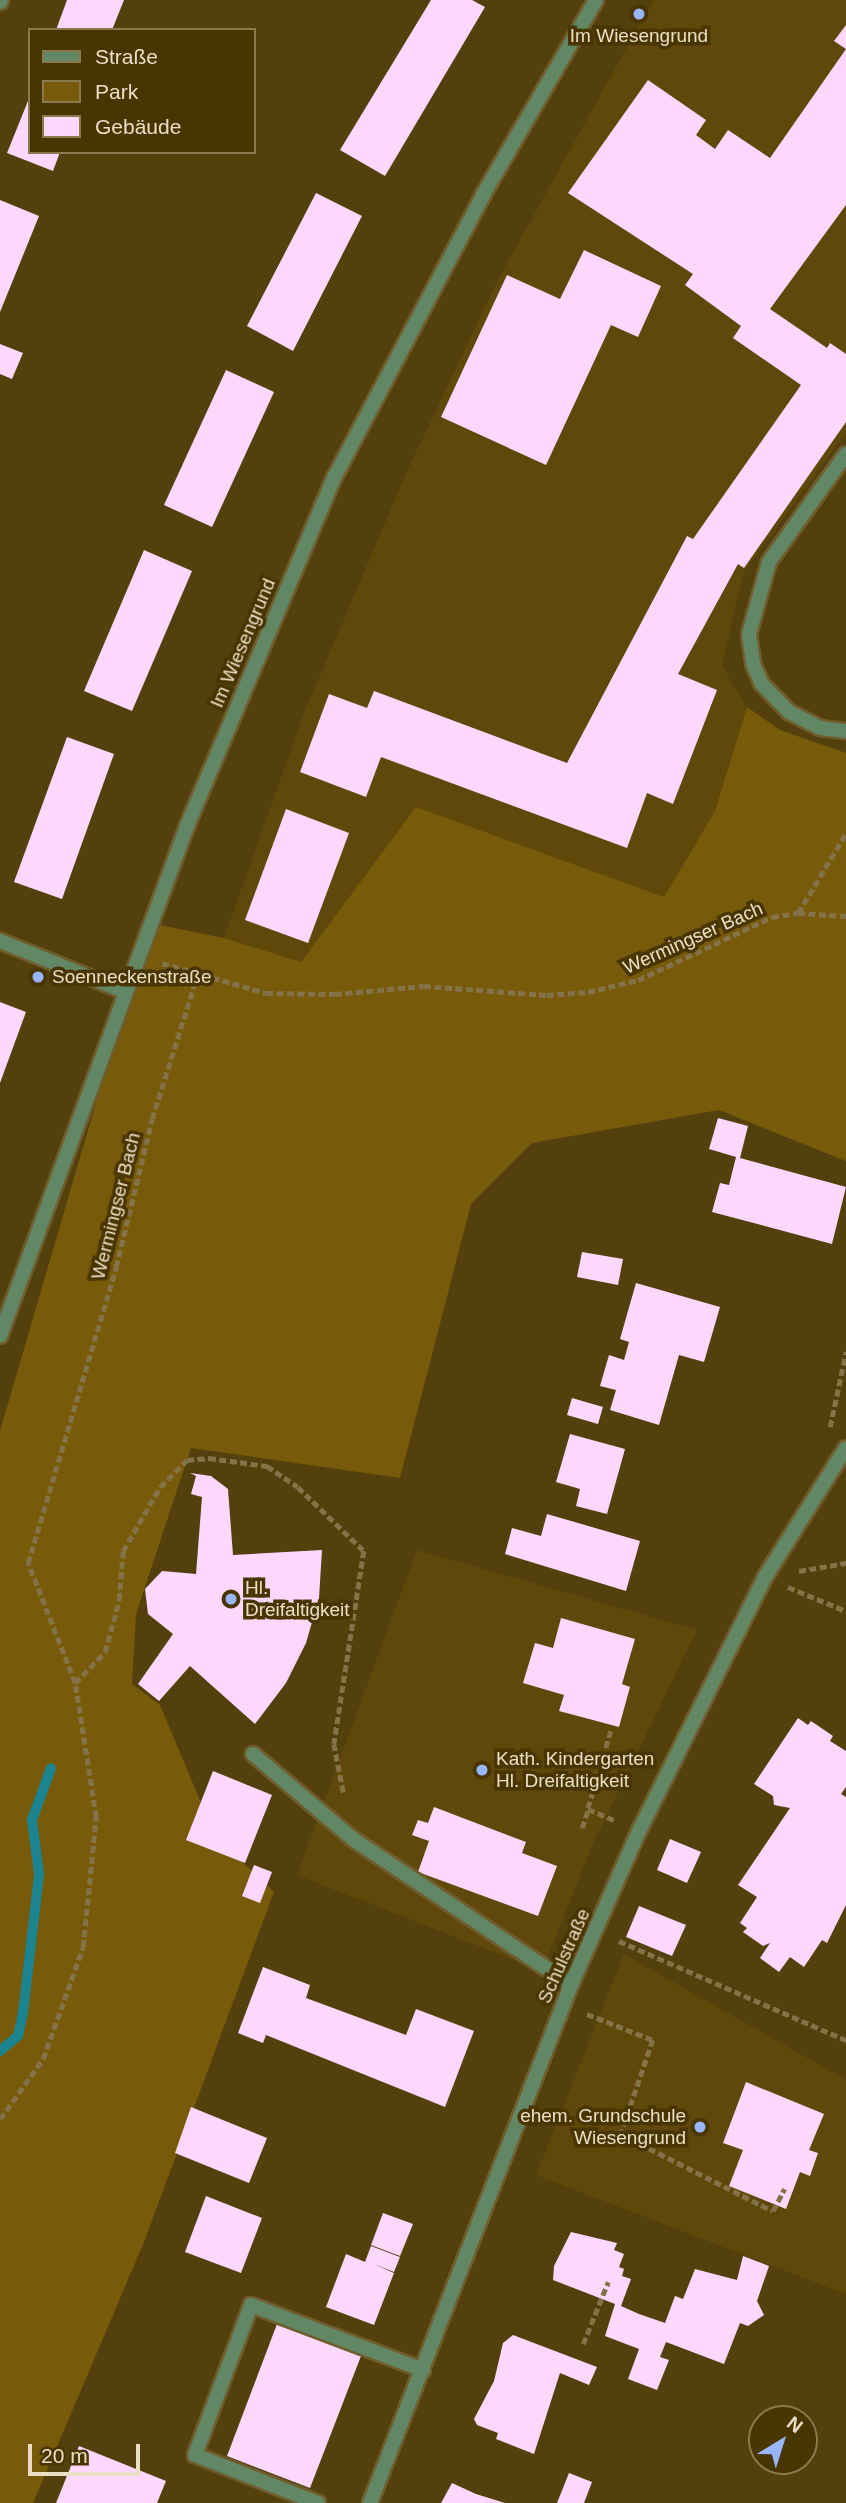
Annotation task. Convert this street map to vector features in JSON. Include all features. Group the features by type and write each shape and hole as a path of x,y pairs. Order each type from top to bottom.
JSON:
{"street":[{"name":"Im Wiesengrund","path":"0,1336 124,991 187,826 334,478 471,218 596,0"},
{"path":"846,454 769,562 749,634 753,664 762,684 789,712 820,728 846,731"},
{"path":"0,941 124,991"},
{"name":"Schulstraße","path":"370,2503 571,1985 639,1831 765,1577 846,1448"},
{"path":"253,1754 353,1839 571,1985"},
{"path":"318,2503 195,2455 251,2305 423,2370"}],"path":[{"path":"798,913 846,834"},
{"name":"Wermingser Bach","path":"0,2119 43,2059 83,1947 96,1817 75,1683 28,1563 116,1267 152,1119 197,976 266,993 335,994 424,986 547,995 588,992 638,980 772,917 798,913 846,916"},
{"path":"138,955 197,976"},
{"path":"827,1441 846,1352"},
{"path":"75,1683 105,1652 120,1600 123,1551 160,1487 187,1460 220,1459 268,1466 298,1487 364,1550 334,1744 353,1839"},
{"path":"765,1577 846,1563"},
{"path":"765,1577 846,1611"},
{"path":"582,1828 611,1731"},
{"path":"588,1809 639,1831"},
{"path":"596,1931 846,2040"},
{"path":"564,2005 653,2040 621,2134 774,2211 784,2189"},
{"path":"583,2344 608,2283"}],"shaded area":[{"path":"653,0 846,0 846,433 743,573 722,666 747,707 715,811 664,897 416,807 301,962 224,938 304,713 407,471 500,276"},
{"name":"Kath. Kindergarten Hl. Dreifaltigkeit","path":"417,1550 697,1630 592,1846 542,1971 297,1875"},
{"name":"ehem. Grundschule Wiesengrund","path":"624,1954 846,2080 846,2294 536,2175"}],"green space":[{"path":"747,707 780,730 846,753 846,1161 719,1110 532,1143 471,1204 400,1478 191,1448 136,1614 132,1684 160,1705 215,1836 274,1892 144,2242 33,2503 0,2503 0,1431 107,1065 160,925 224,938 301,962 416,807 664,897 715,811"}],"building":[{"path":"67,0 124,0 113,28 57,28"},
{"path":"431,0 472,0 485,7 385,176 340,150"},
{"path":"846,25 846,49 834,41"},
{"path":"846,49 846,205 770,309 827,348 830,343 846,354 846,422 744,568 738,564 678,674 717,690 673,804 647,793 627,848 381,757 366,797 300,772 329,694 367,708 374,691 567,763 687,536 693,539 801,385 733,338 741,326 685,285 693,274 568,193 648,80 706,120 696,135 715,149 728,130 770,158"},
{"path":"28,101 28,154 59,154 53,171 7,153"},
{"path":"316,193 362,216 293,351 247,326"},
{"path":"0,200 39,216 0,312"},
{"path":"584,250 661,286 638,337 611,325 546,465 441,417 507,275 560,299"},
{"path":"0,344 23,353 12,379 0,374"},
{"path":"226,370 274,392 212,527 164,505"},
{"path":"144,550 192,571 132,711 84,691"},
{"path":"67,737 114,754 62,899 14,882"},
{"path":"286,809 349,833 308,943 245,920"},
{"path":"0,1002 26,1012 0,1083"},
{"path":"718,1118 748,1126 740,1158 846,1187 832,1244 712,1212 720,1183 729,1185 736,1157 709,1149"},
{"path":"582,1252 623,1259 618,1285 577,1277"},
{"path":"636,1283 720,1307 704,1362 679,1355 659,1425 610,1410 616,1390 600,1386 609,1355 624,1360 629,1342 620,1339"},
{"path":"572,1398 603,1407 598,1424 567,1415"},
{"path":"570,1434 625,1449 607,1514 576,1506 580,1489 556,1482"},
{"name":"Hl. Dreifaltigkeit","path":"190,1473 211,1476 228,1489 233,1555 322,1550 319,1598 306,1643 286,1683 255,1724 190,1666 159,1701 138,1684 173,1634 148,1614 145,1589 162,1571 196,1574 202,1497 191,1494 196,1476"},
{"path":"547,1514 640,1541 626,1591 505,1554 512,1528 541,1536"},
{"path":"561,1618 635,1639 622,1684 630,1687 619,1727 559,1711 564,1695 523,1683 535,1643 553,1648"},
{"path":"798,1718 808,1725 811,1721 833,1736 830,1741 846,1751 846,1787 841,1794 846,1797 846,1905 827,1943 822,1940 804,1967 790,1957 779,1972 760,1958 770,1943 763,1946 743,1932 747,1928 740,1923 757,1897 738,1885 790,1808 774,1805 773,1796 754,1784"},
{"path":"213,1771 272,1795 245,1863 186,1840"},
{"path":"434,1807 526,1842 522,1853 557,1866 538,1916 418,1872 429,1841 412,1835 418,1820 428,1823"},
{"path":"670,1839 701,1852 687,1883 657,1870"},
{"path":"254,1865 272,1872 260,1903 242,1896"},
{"path":"639,1906 686,1925 672,1956 626,1937"},
{"path":"263,1967 310,1985 306,1998 406,2035 416,2009 474,2031 445,2107 266,2035 263,2043 238,2033"},
{"path":"746,2082 824,2114 809,2150 818,2153 810,2176 800,2172 786,2209 729,2186 743,2150 723,2143"},
{"path":"191,2107 267,2138 249,2183 175,2153"},
{"path":"206,2196 262,2218 241,2273 185,2252"},
{"path":"383,2213 413,2224 400,2256 371,2245"},
{"path":"571,2232 617,2243 614,2250 624,2254 619,2267 624,2269 622,2276 631,2279 621,2306 639,2314 665,2323 675,2296 683,2299 695,2269 737,2280 743,2256 769,2266 757,2301 764,2315 748,2326 740,2323 724,2364 666,2342 660,2357 669,2360 657,2390 628,2379 639,2349 605,2336 615,2304 553,2280 554,2266"},
{"path":"371,2246 400,2257 394,2272 374,2264 394,2273 374,2325 326,2307 346,2254 365,2262"},
{"path":"277,2324 361,2356 310,2488 227,2456"},
{"path":"513,2335 597,2367 589,2385 560,2373 534,2454 496,2439 498,2433 477,2425 474,2419 494,2381 503,2343"},
{"path":"79,2446 166,2481 157,2503 56,2503"},
{"path":"569,2473 592,2482 584,2503 557,2503"},
{"path":"452,2483 476,2494 505,2503 441,2503"}],"waterway":[{"name":"Wermingser Bach","path":"0,2051 18,2036 23,2013 39,1874 32,1820 51,1768"}],"place":[{"name":"Im Wiesengrund","path":"639,14"},
{"name":"Soenneckenstraße","path":"38,977"},
{"name":"Hl. Dreifaltigkeit","path":"231,1599"},
{"name":"Kath. Kindergarten Hl. Dreifaltigkeit","path":"482,1770"},
{"name":"ehem. Grundschule Wiesengrund","path":"700,2127"}]}
